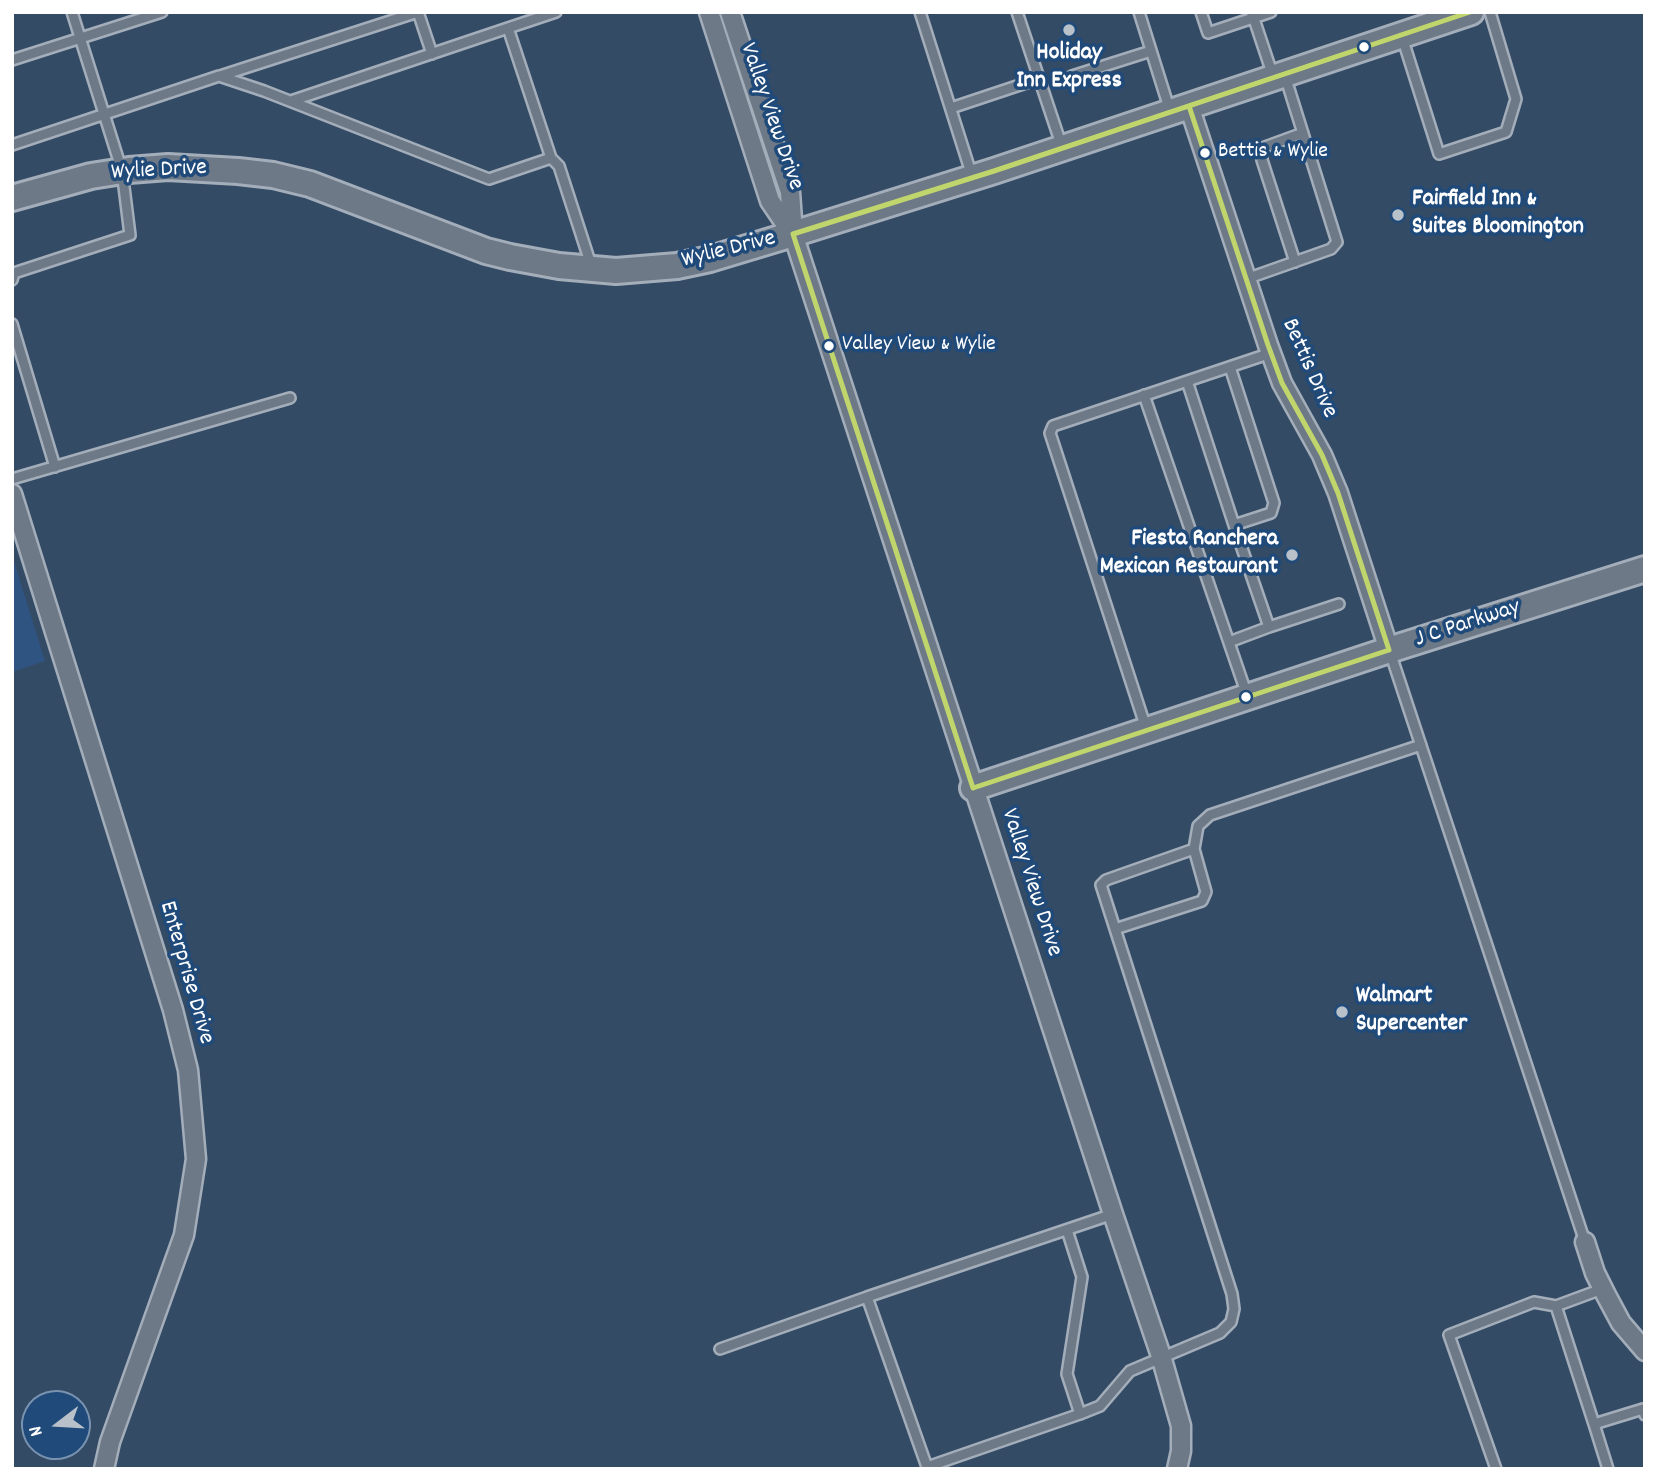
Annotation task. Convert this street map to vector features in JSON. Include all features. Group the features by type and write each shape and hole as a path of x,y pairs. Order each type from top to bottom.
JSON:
{"main road":[{"name":"Wylie Drive","path":"12,198 92,176 122,171 168,167 273,175 310,184 486,251 535,262 616,271 677,266 710,259 973,177 1401,36 1441,17 1471,12"},
{"name":"J C Parkway","path":"973,788 1389,650 1645,569"}],"street":[{"name":"Valley View Drive","path":"709,12 771,201 793,234"},
{"name":"Valley View Drive","path":"730,12 789,192 793,234 1161,1356 1181,1426 1181,1451 1177,1469"},
{"name":"Bettis Drive","path":"1180,109 1246,279 1282,383 1322,455 1338,493 1389,650"},
{"name":"Enterprise Drive","path":"12,494 173,1010 188,1070 196,1159 184,1235 110,1442 104,1469"},
{"path":"1584,1242 1602,1289 1621,1323 1642,1341"}],"lane":[{"path":"12,280 14,273 130,235 122,171 72,12"},
{"path":"12,60 162,12"},
{"path":"12,145 418,12 432,54"},
{"path":"291,101 556,12"},
{"path":"920,12 973,177"},
{"path":"1017,12 1062,148"},
{"path":"1139,12 1151,51 1180,109"},
{"path":"1201,12 1208,33 1253,15 1271,12"},
{"path":"1401,36 1438,154 1506,132 1516,99 1490,12"},
{"path":"1246,279 1331,249 1337,242 1303,133 1253,15"},
{"path":"508,28 551,158 559,166 592,269"},
{"path":"1072,76 1151,51"},
{"path":"219,76 291,101 489,179 551,158"},
{"path":"951,108 1038,79"},
{"path":"1295,262 1262,160 1262,148 1303,133"},
{"path":"12,324 55,467"},
{"path":"1147,730 1050,433 1053,426 1270,353"},
{"path":"1230,367 1274,503 1271,513 1234,525"},
{"path":"1187,381 1269,628"},
{"path":"1144,395 1247,697"},
{"path":"12,479 290,398"},
{"path":"1228,642 1339,604"},
{"path":"1389,650 1584,1242"},
{"path":"1115,929 1202,901 1206,892 1194,849 1198,826 1210,815 1421,745"},
{"path":"867,1297 927,1467 1100,1406 1130,1371 1220,1333 1231,1322 1234,1309 1232,1294 1101,885 1106,880 1194,849"},
{"path":"720,1349 1113,1214"},
{"path":"1067,1230 1082,1277 1068,1374 1080,1415"},
{"path":"1496,1469 1449,1335 1534,1302 1556,1306 1602,1289"},
{"path":"1556,1306 1608,1469"},
{"path":"1594,1424 1643,1409 1645,1415"}],"shaded area":[{"path":"12,555 45,661 12,672"}],"transit line":[{"path":"793,234 994,171 1470,12"},
{"path":"1189,106 1268,345 1282,383 1322,455 1338,493 1389,650"},
{"path":"793,234 973,788"},
{"path":"973,788 1389,650"}],"place":[{"name":"Holiday Inn Express","path":"1069,30"},
{"name":"Bettis & Wylie","path":"1205,153"},
{"name":"Fairfield Inn & Suites Bloomington","path":"1398,215"},
{"name":"Valley View & Wylie","path":"829,346"},
{"name":"Fiesta Ranchera Mexican Restaurant","path":"1292,555"},
{"name":"Walmart Supercenter","path":"1342,1012"}]}
